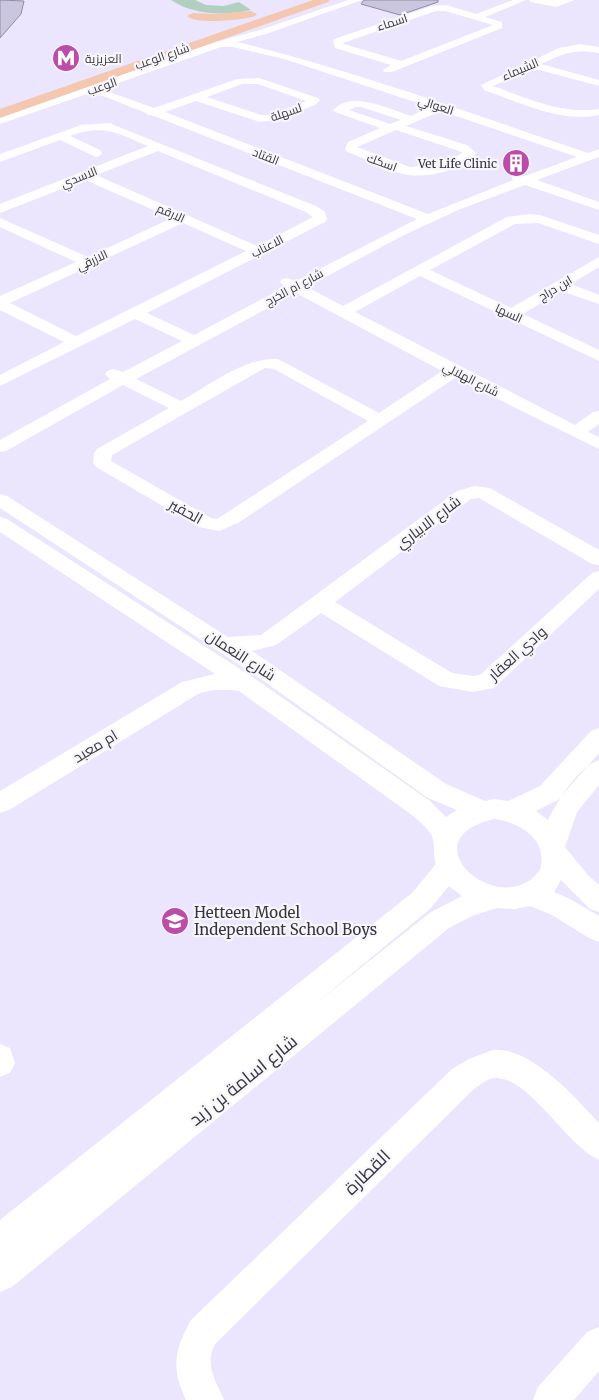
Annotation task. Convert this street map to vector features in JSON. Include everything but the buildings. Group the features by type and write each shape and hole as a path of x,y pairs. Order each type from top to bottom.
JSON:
{"main road":[{"name":"شارع الوعب","path":"252,24 292,0"},
{"path":"252,24 249,21 308,0"},
{"name":"شارع الوعب","path":"0,114 177,50 324,0"},
{"path":"36,101 74,81 215,27 252,24 318,14"},
{"path":"188,20 214,17 252,24"},
{"name":"شارع الوعب","path":"137,52 215,27"},
{"path":"177,50 220,44"}],"street":[{"path":"318,14 358,0"},
{"path":"476,17 521,0"},
{"path":"534,0 556,4 570,0"},
{"name":"اسماء","path":"362,80 402,65 499,26 476,17 440,8 375,27 338,41 338,44 402,65"},
{"name":"الوعب","path":"104,89 220,44 252,24 318,14"},
{"name":"العوالي","path":"252,24 239,41 591,153"},
{"name":"العوالي","path":"220,44 233,44 282,56"},
{"name":"الشيماء","path":"599,50 580,47 572,48 486,84 488,88 577,116 589,116 599,112"},
{"path":"530,64 599,83"},
{"name":"لسهلة","path":"152,113 196,97 241,82 253,80 314,100 311,103 268,119 260,119 196,97"},
{"name":"القتاد","path":"86,91 104,89 152,113 422,216"},
{"name":"الوعب","path":"0,121 86,91"},
{"path":"482,119 526,101"},
{"path":"392,127 339,110 354,104 362,104 410,120"},
{"name":"اسكك","path":"392,127 463,148 468,151 469,156 426,172 416,172 408,171 351,149 352,145 392,127 410,120 440,106"},
{"name":"الاعناب","path":"0,158 86,127 109,126 311,209 320,215 320,219 0,382"},
{"path":"60,136 96,153"},
{"name":"الاسدي","path":"0,209 159,146"},
{"name":"شارع ام الخرج","path":"0,433 118,376 422,216 591,153"},
{"path":"243,181 286,163"},
{"name":"الارقم","path":"85,175 257,250"},
{"path":"519,179 599,206"},
{"name":"الازرقي","path":"0,303 183,218"},
{"path":"344,311 512,220 521,218 540,219 599,240"},
{"path":"0,222 88,262"},
{"name":"ابن دراج","path":"511,314 599,261"},
{"name":"السها","path":"418,270 599,356"},
{"name":"شارع الهلالي","path":"292,284 454,371 599,444"},
{"path":"560,285 599,300"},
{"path":"0,303 76,342"},
{"path":"135,313 189,338"},
{"name":"الحفير","path":"379,420 278,364 264,364 254,366 103,454 102,463 206,523 219,524 231,520 454,371"},
{"path":"118,376 182,408"},
{"name":"شارع ام الخرج","path":"0,447 118,376"},
{"path":"576,432 599,416"},
{"name":"شارع الابياري","path":"224,644 254,644 268,640 464,495 474,492 483,492 599,559"},
{"name":"شارع النعمان","path":"0,500 224,644 437,791 481,810"},
{"name":"شارع النعمان","path":"5,529 189,645 246,684 421,808 439,826 446,839"},
{"name":"وادي العقار","path":"320,603 447,680 473,684 486,682 599,578"},
{"path":"268,640 265,658 269,674"},
{"path":"189,645 198,658 200,666 197,679 190,688"},
{"name":"ام معبد","path":"0,803 190,688 216,681 246,684"},
{"path":"508,810 531,803 549,793 599,737"},
{"path":"599,769 567,806 558,826 554,851 554,867 550,878 542,887 530,894 512,899 493,898 479,894 456,877 445,857 446,839 458,820 481,810 508,810 523,815 536,824 546,834 554,851 579,883 599,900"},
{"name":"شارع اسامة بن زيد","path":"0,1240 421,901 449,867"},
{"path":"530,894 561,907 599,930"},
{"name":"شارع اسامة بن زيد","path":"0,1275 440,920 464,907 493,898"},
{"path":"0,1058 0,1063"},
{"name":"القطارة","path":"206,1400 198,1388 192,1369 194,1347 203,1332 469,1075 481,1068 498,1064 512,1067 528,1076 599,1145"},
{"path":"551,1400 599,1344"}],"green space":[{"path":"171,0 195,0 206,5 224,6 239,2 251,10 231,13 210,13 189,9"}],"place":[{"name":"العزيزية","path":"66,58"},
{"name":"Vet Life Clinic","path":"516,163"},
{"name":"Hetteen Model Independent School Boys","path":"175,921"}]}
